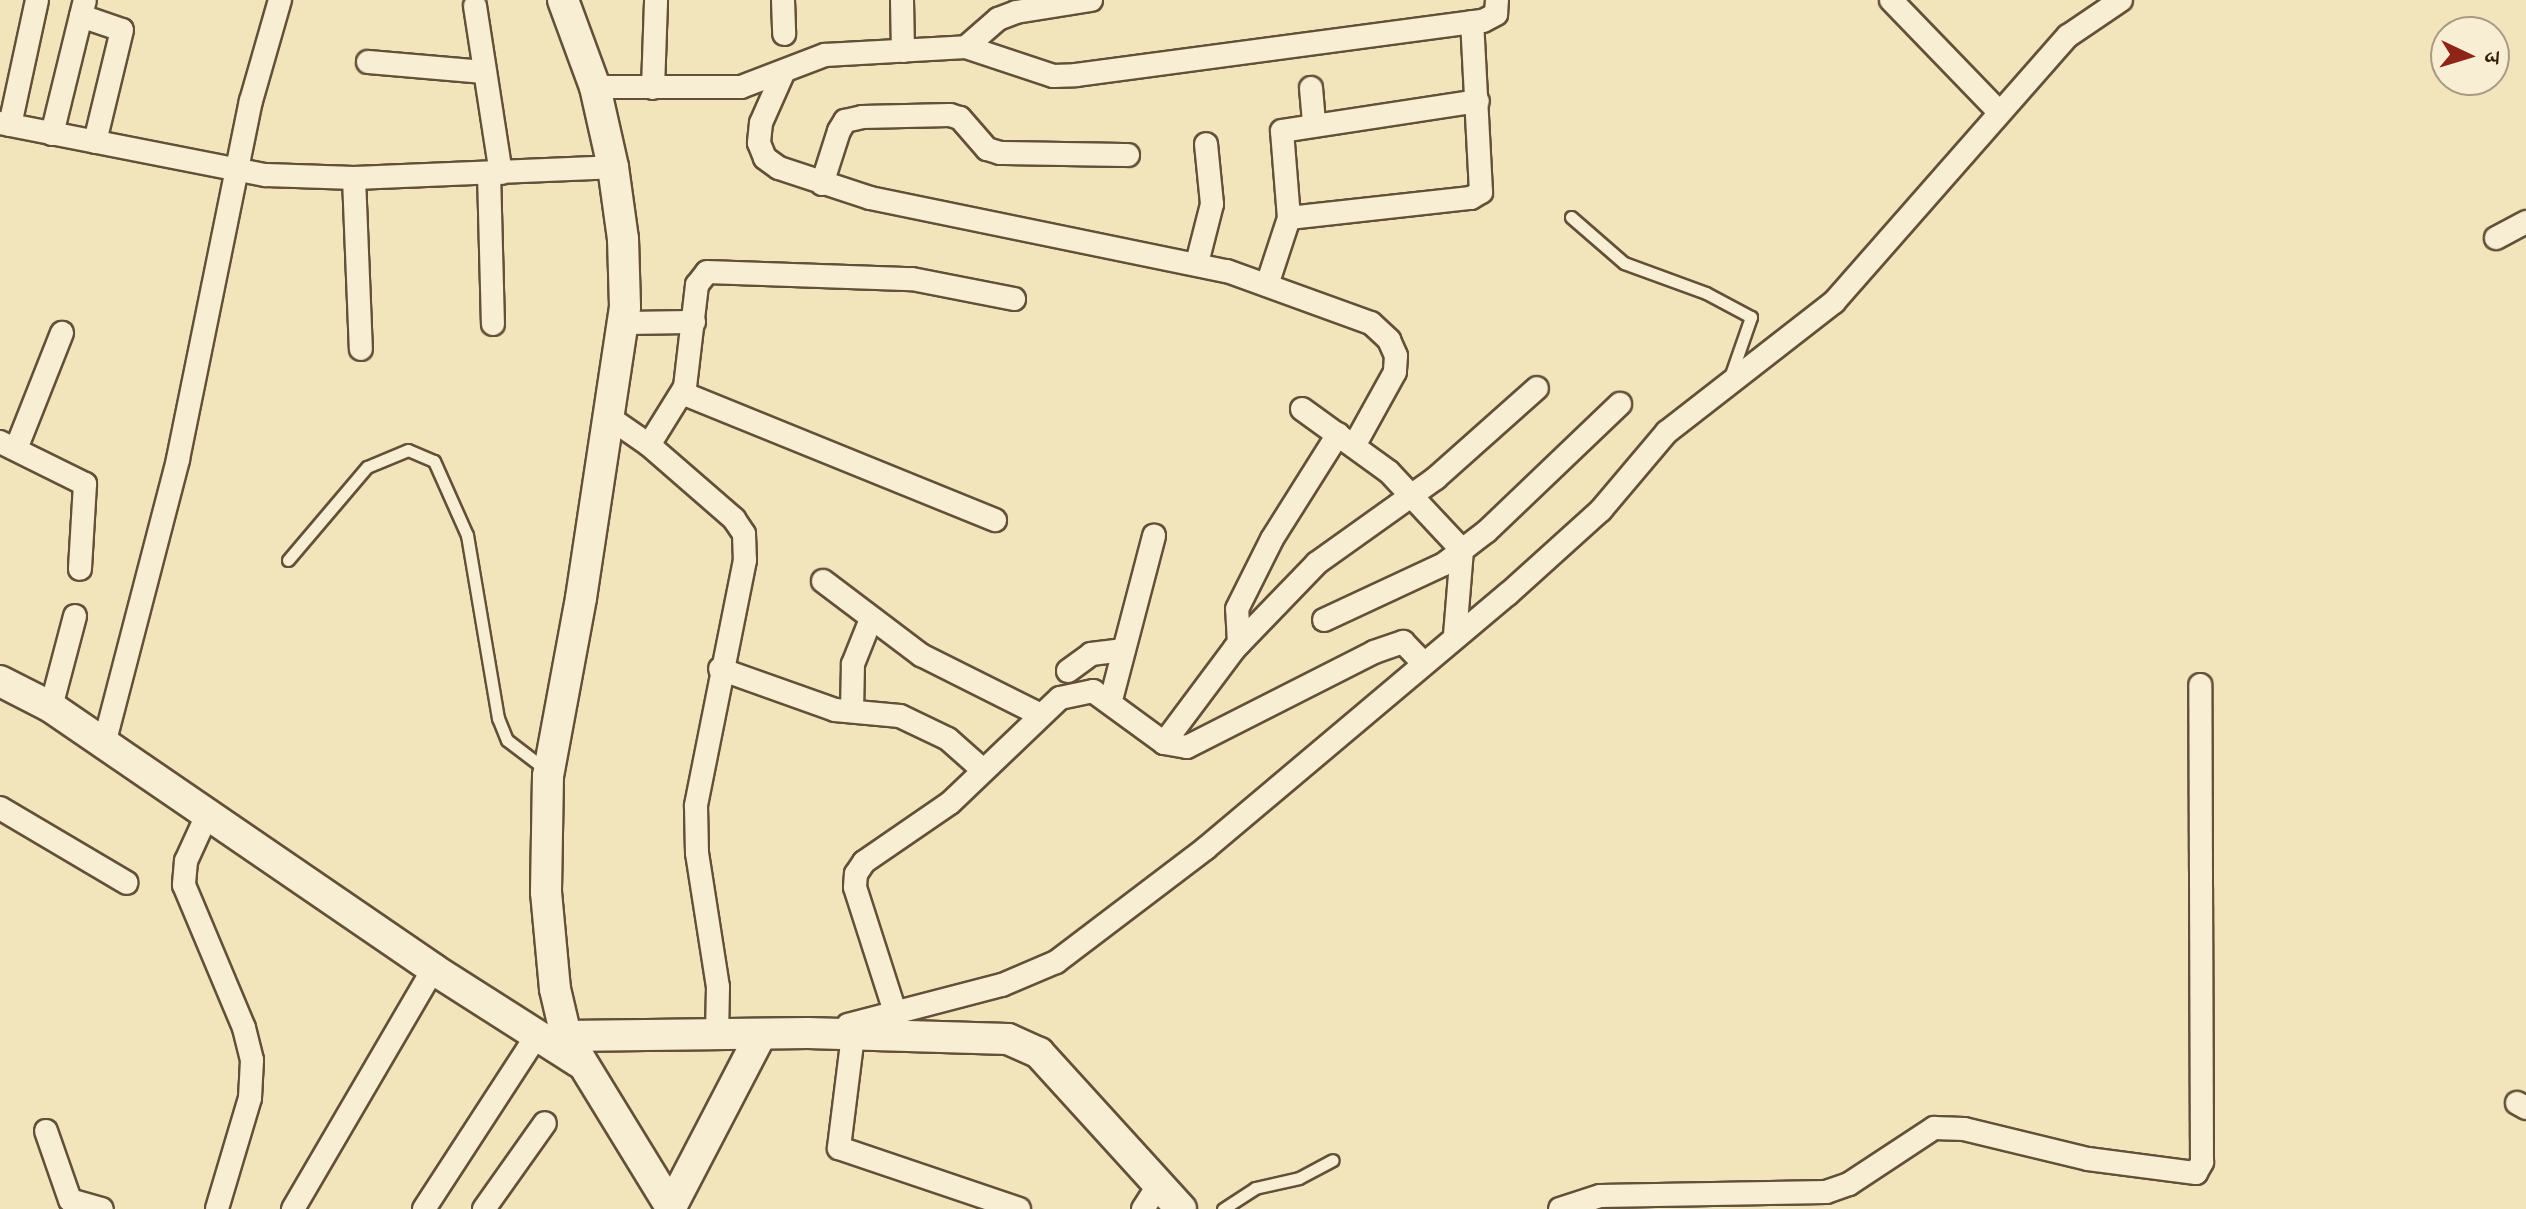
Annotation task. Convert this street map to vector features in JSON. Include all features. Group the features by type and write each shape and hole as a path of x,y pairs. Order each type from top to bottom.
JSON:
{"street":[{"path":"37,0 5,124 238,172 354,178 613,167"},
{"path":"104,744 178,459 251,101 280,0"},
{"path":"424,1209 561,1044 546,892 549,772 610,418 623,323 623,239 613,167 595,87 563,0"},
{"path":"653,88 656,0"},
{"path":"783,0 784,34"},
{"path":"902,0 903,51"},
{"path":"976,48 1005,7 1091,0"},
{"path":"595,87 741,87 825,55 976,48 1053,76 1076,75 1472,22 1492,18 1497,0"},
{"path":"1891,0 1999,112"},
{"path":"808,1033 896,1015 1002,985 1056,962 1206,848 1601,510 1667,432 1834,302 2068,36 2121,0"},
{"path":"475,6 495,173 493,324"},
{"path":"52,134 83,8 118,27 123,37 95,142"},
{"path":"1289,218 1477,196 1483,186 1472,22"},
{"path":"368,62 485,72"},
{"path":"784,71 761,123 759,143 765,158 779,168 822,184 1197,263 1337,307 1371,323 1389,340 1396,356 1395,372 1272,539 1237,609 1239,644"},
{"path":"1311,88 1314,124"},
{"path":"1267,285 1289,218 1279,138 1287,127 1478,101"},
{"path":"822,184 839,131 845,121 862,117 950,115 960,118 987,149 1000,153 1128,155"},
{"path":"1197,263 1212,204 1206,144"},
{"path":"354,178 361,349"},
{"path":"2496,238 2526,222"},
{"path":"649,445 682,393 701,277 719,270 912,279 1014,299"},
{"path":"623,323 694,322"},
{"path":"62,333 8,446 85,484 80,569"},
{"path":"1164,743 1239,644 1340,542 1413,494 1537,388"},
{"path":"682,393 995,520"},
{"path":"1324,620 1400,588 1462,550 1620,404"},
{"path":"1302,409 1413,494 1462,550 1455,635"},
{"path":"610,418 649,445 734,519 744,534 745,560 720,669 696,806 697,853 718,987 717,1035"},
{"path":"1111,700 1154,536"},
{"path":"823,581 871,619 949,672 1039,714"},
{"path":"51,707 75,616"},
{"path":"852,711 853,664 871,619"},
{"path":"896,1015 855,887 856,874 864,862 950,803 1039,714 1077,690 1093,691 1111,700 1164,743 1187,747 1403,642 1422,662"},
{"path":"1068,671 1091,654 1124,650"},
{"path":"720,669 806,702 900,716 948,739 983,770"},
{"path":"0,681 51,707 433,969 561,1044 672,1208 760,1036"},
{"path":"1560,1209 1600,1196 1826,1192 1849,1184 1934,1128 1964,1129 2088,1159 2196,1173 2202,1162 2200,685"},
{"path":"0,808 127,883"},
{"path":"207,815 186,861 184,885 244,1028 252,1060 250,1098 217,1209"},
{"path":"293,1209 433,969"},
{"path":"561,1044 808,1033 1008,1039 1026,1044 1039,1053 1150,1198 1181,1209"},
{"path":"853,1035 839,1148 1019,1209"},
{"path":"484,1209 545,1123"},
{"path":"46,1131 70,1200 102,1209"}],"lane":[{"path":"1571,217 1624,263 1706,293 1751,317 1728,383"},
{"path":"288,560 367,467 408,450 434,461 467,535 498,718 507,740 549,772"},
{"path":"1223,1209 1255,1188 1299,1178 1333,1160"}]}
